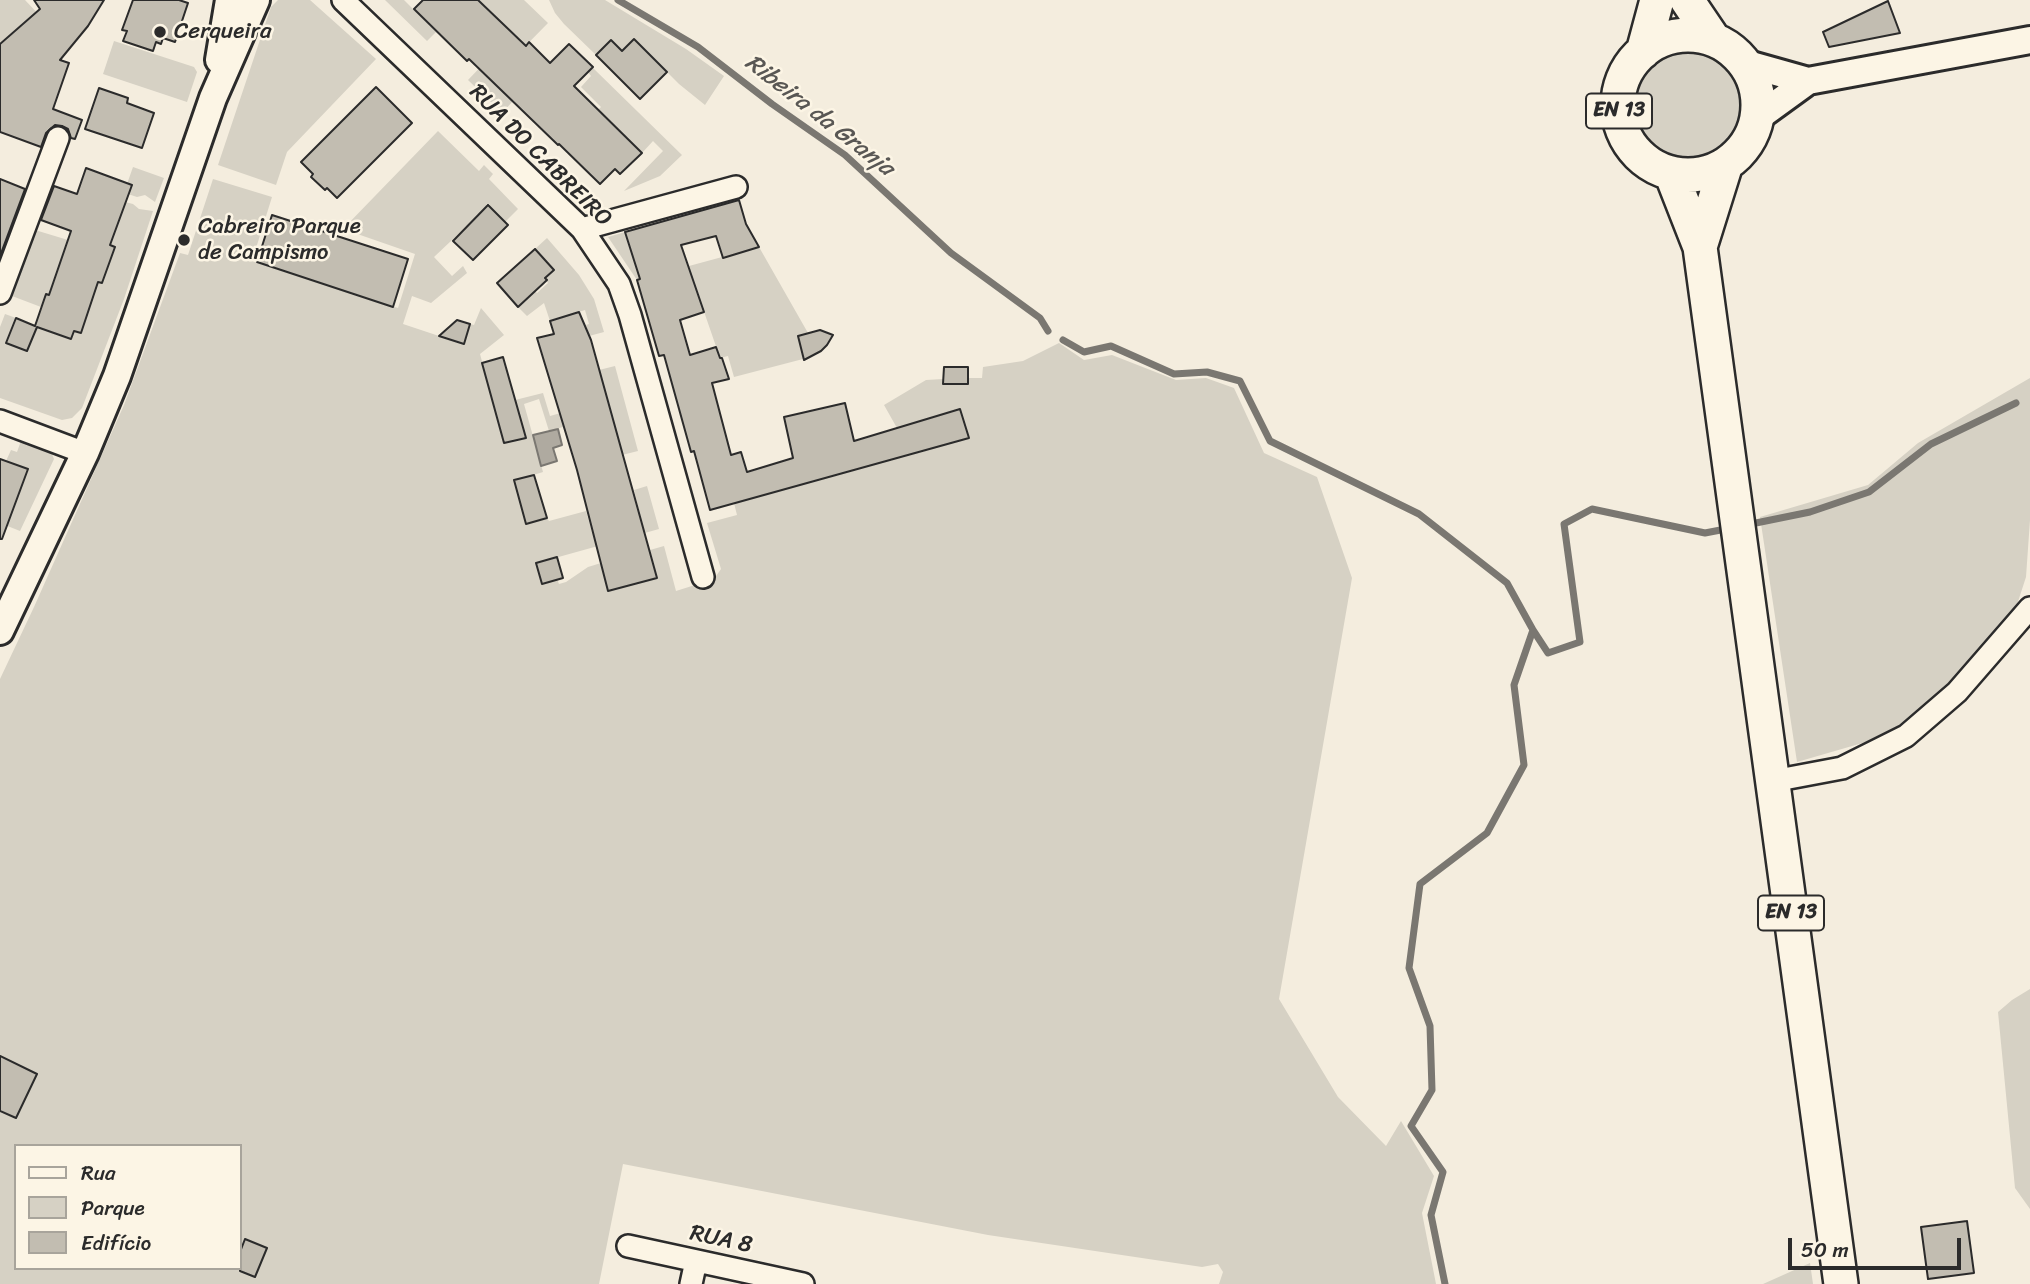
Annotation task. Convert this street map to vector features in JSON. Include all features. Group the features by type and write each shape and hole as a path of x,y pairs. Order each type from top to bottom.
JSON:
{"main road":[{"name":"EN 13","path":"1643,52 1657,0"},
{"path":"1688,0 1714,40 1731,50 1744,63 1753,80 1758,99 1757,118"},
{"name":"EN 13","path":"1714,40 1677,36 1658,41 1630,66 1622,83 1618,102 1620,121 1627,139 1638,154 1653,166 1671,173 1690,175 1709,172 1726,164 1741,151 1751,136 1757,118"},
{"name":"EN 13","path":"1700,247 1726,164"},
{"name":"EN 13","path":"1671,173 1700,247 1841,1284"}],"street":[{"path":"213,98 229,0"},
{"path":"0,631 85,453 117,376 213,98 256,0"},
{"name":"RUA DO CABREIRO","path":"343,2 582,229 619,284 631,315 703,577"},
{"path":"1757,118 1808,81 2030,40"},
{"path":"1744,63 1808,81"},
{"path":"0,293 5,263 58,138"},
{"path":"582,229 736,187"},
{"path":"0,421 85,453"},
{"path":"1773,781 1842,768 1906,736 1957,692 2030,608"},
{"name":"RUA 8","path":"628,1246 803,1284"},
{"path":"691,1284 696,1261"}],"green space":[{"path":"0,0 25,0 43,19 20,26 0,44"},
{"path":"278,0 310,0 376,59 287,152 276,185 218,165 271,7"},
{"path":"385,0 404,0 436,32 427,41"},
{"path":"478,0 524,0 548,23 492,80 513,101 502,113 468,80 513,33"},
{"path":"549,0 605,0 686,49 724,76 705,105 679,84 634,39 622,51 611,41 596,55 564,24"},
{"path":"114,41 194,67 197,72 187,102 103,74"},
{"path":"1688,53 1708,57 1725,68 1736,85 1740,105 1736,125 1725,142 1708,153 1688,157 1668,153 1651,142 1640,125 1636,105 1640,85 1651,68 1668,57"},
{"path":"593,68 682,155 660,176 624,191 663,151 653,141 642,153 582,126 601,107 581,87 591,76 588,72"},
{"path":"438,131 479,171 484,165 493,174 489,179 518,209 505,222 488,206 434,257 452,276 463,266 467,273 431,303 412,296 403,324 463,344 470,324 474,325 481,308 504,335 480,354 504,443 525,437 515,400 543,393 550,416 607,400 599,370 615,366 638,451 622,455 615,430 568,442 563,427 549,431 539,399 524,404 543,472 514,481 526,524 586,511 592,532 641,519 634,490 647,486 659,529 537,563 557,579 559,584 588,567 601,563 609,591 657,578 650,550 664,546 676,591 714,579 721,569 707,523 737,515 734,503 897,428 884,405 926,380 943,379 944,384 968,384 968,378 982,378 983,367 1023,361 1059,343 1084,360 1112,355 1176,380 1206,378 1234,388 1264,453 1317,477 1352,578 1279,999 1338,1097 1386,1146 1401,1121 1434,1176 1422,1213 1436,1284 1219,1284 1223,1272 1218,1264 1202,1267 988,1235 623,1164 599,1284 0,1284 0,1111 16,1118 0,1056 0,679 124,405 180,253 188,255 213,179 272,197 252,261 398,308 415,254 343,229"},
{"path":"133,167 164,178 155,202 145,195 137,197 128,194 127,184"},
{"path":"125,202 139,209 153,211 124,299 82,408 72,418 62,420 0,398 0,327 5,314 16,318 6,343 37,327 71,339 74,331 81,333 89,309 46,294 41,307 12,296 35,230 68,240 59,267"},
{"path":"625,232 638,274 658,268 659,273 637,280 608,237"},
{"path":"547,238 579,275 594,299 604,332 589,336 585,310 550,321 544,303 527,316 518,307 534,290 537,293 548,283 545,278 554,270 535,249"},
{"path":"759,247 808,333 798,336 803,359 734,377 728,356 720,358 700,300 682,306 685,318 651,328 646,312 669,306 664,288 693,281 689,266"},
{"path":"2030,378 2030,520 2026,577 2014,614 1938,695 1890,735 1797,762 1760,517 1868,485 1918,443"},
{"path":"22,438 50,449 54,459 20,531 0,523 0,518 9,521 28,469 6,461 11,450 17,452"},
{"path":"2030,989 2030,1209 2015,1188 1998,1012"},
{"path":"1810,1263 1813,1284 1763,1284"}],"shaded area":[{"path":"558,429 562,445 553,448 557,461 541,466 533,435"}],"building":[{"path":"34,0 104,0 88,26 60,60 69,63 53,109 82,120 75,139 71,138 68,129 55,125 46,133 41,147 0,132 0,44 40,9"},
{"path":"133,0 179,0 188,3 175,42 163,38 161,44 156,42 153,51 123,41 127,31 122,30"},
{"path":"423,0 478,0 526,46 529,42 550,63 569,44 593,67 574,86 642,153 620,174 615,169 600,184 414,9"},
{"path":"1888,1 1900,33 1829,47 1823,32"},
{"path":"634,39 667,72 640,99 596,55 611,40 622,51"},
{"path":"376,87 412,123 337,198 311,177 313,174 301,162"},
{"path":"99,88 128,98 127,103 154,113 142,148 85,129"},
{"path":"86,168 132,185 110,245 115,247 102,283 98,282 81,333 74,331 71,339 37,327 27,351 6,343 16,318 35,326 46,294 49,295 71,231 41,220 54,186 77,194"},
{"path":"0,179 25,189 0,256"},
{"path":"739,200 746,224 759,247 723,258 716,236 681,245 704,312 680,320 690,355 716,347 722,358 729,379 712,383 731,455 741,452 747,472 793,458 784,417 845,403 854,441 960,409 969,438 710,510 664,355 659,356 625,232"},
{"path":"488,205 508,225 473,260 453,241"},
{"path":"272,215 408,259 393,307 257,262"},
{"path":"535,249 554,270 518,307 497,283"},
{"path":"579,312 591,340 657,578 608,591 577,470 537,338 554,334 550,321"},
{"path":"457,320 470,324 464,344 439,336"},
{"path":"820,330 833,335 821,351 804,360 798,336"},
{"path":"503,357 526,438 504,443 482,363"},
{"path":"944,367 968,367 968,384 943,384"},
{"path":"0,459 28,469 2,539 0,539"},
{"path":"534,475 547,518 526,524 514,480"},
{"path":"557,557 563,578 542,584 536,563"},
{"path":"0,1056 37,1074 16,1118 0,1111"},
{"path":"1967,1221 1974,1273 1928,1279 1921,1227"},
{"path":"245,1239 267,1248 255,1277 240,1271"}],"waterway":[{"name":"Ribeira da Granja","path":"618,0 698,47 772,104 845,155 951,253 1040,318 1048,331"},
{"name":"Ribeira da Granja","path":"1063,340 1084,352 1111,346 1174,374 1207,372 1240,381 1270,441 1419,514 1507,583 1533,630 1514,685 1524,765 1487,833 1420,884 1409,968 1430,1026 1432,1090 1411,1126 1443,1172 1431,1215 1445,1284"},
{"path":"1746,525 1810,512 1869,492 1931,444 2016,403"},
{"path":"1533,630 1548,653 1580,642 1564,524 1592,509 1705,533 1731,528"}],"place":[{"name":"Cerqueira","path":"160,32"},
{"name":"Cabreiro Parque de Campismo","path":"184,240"}]}
